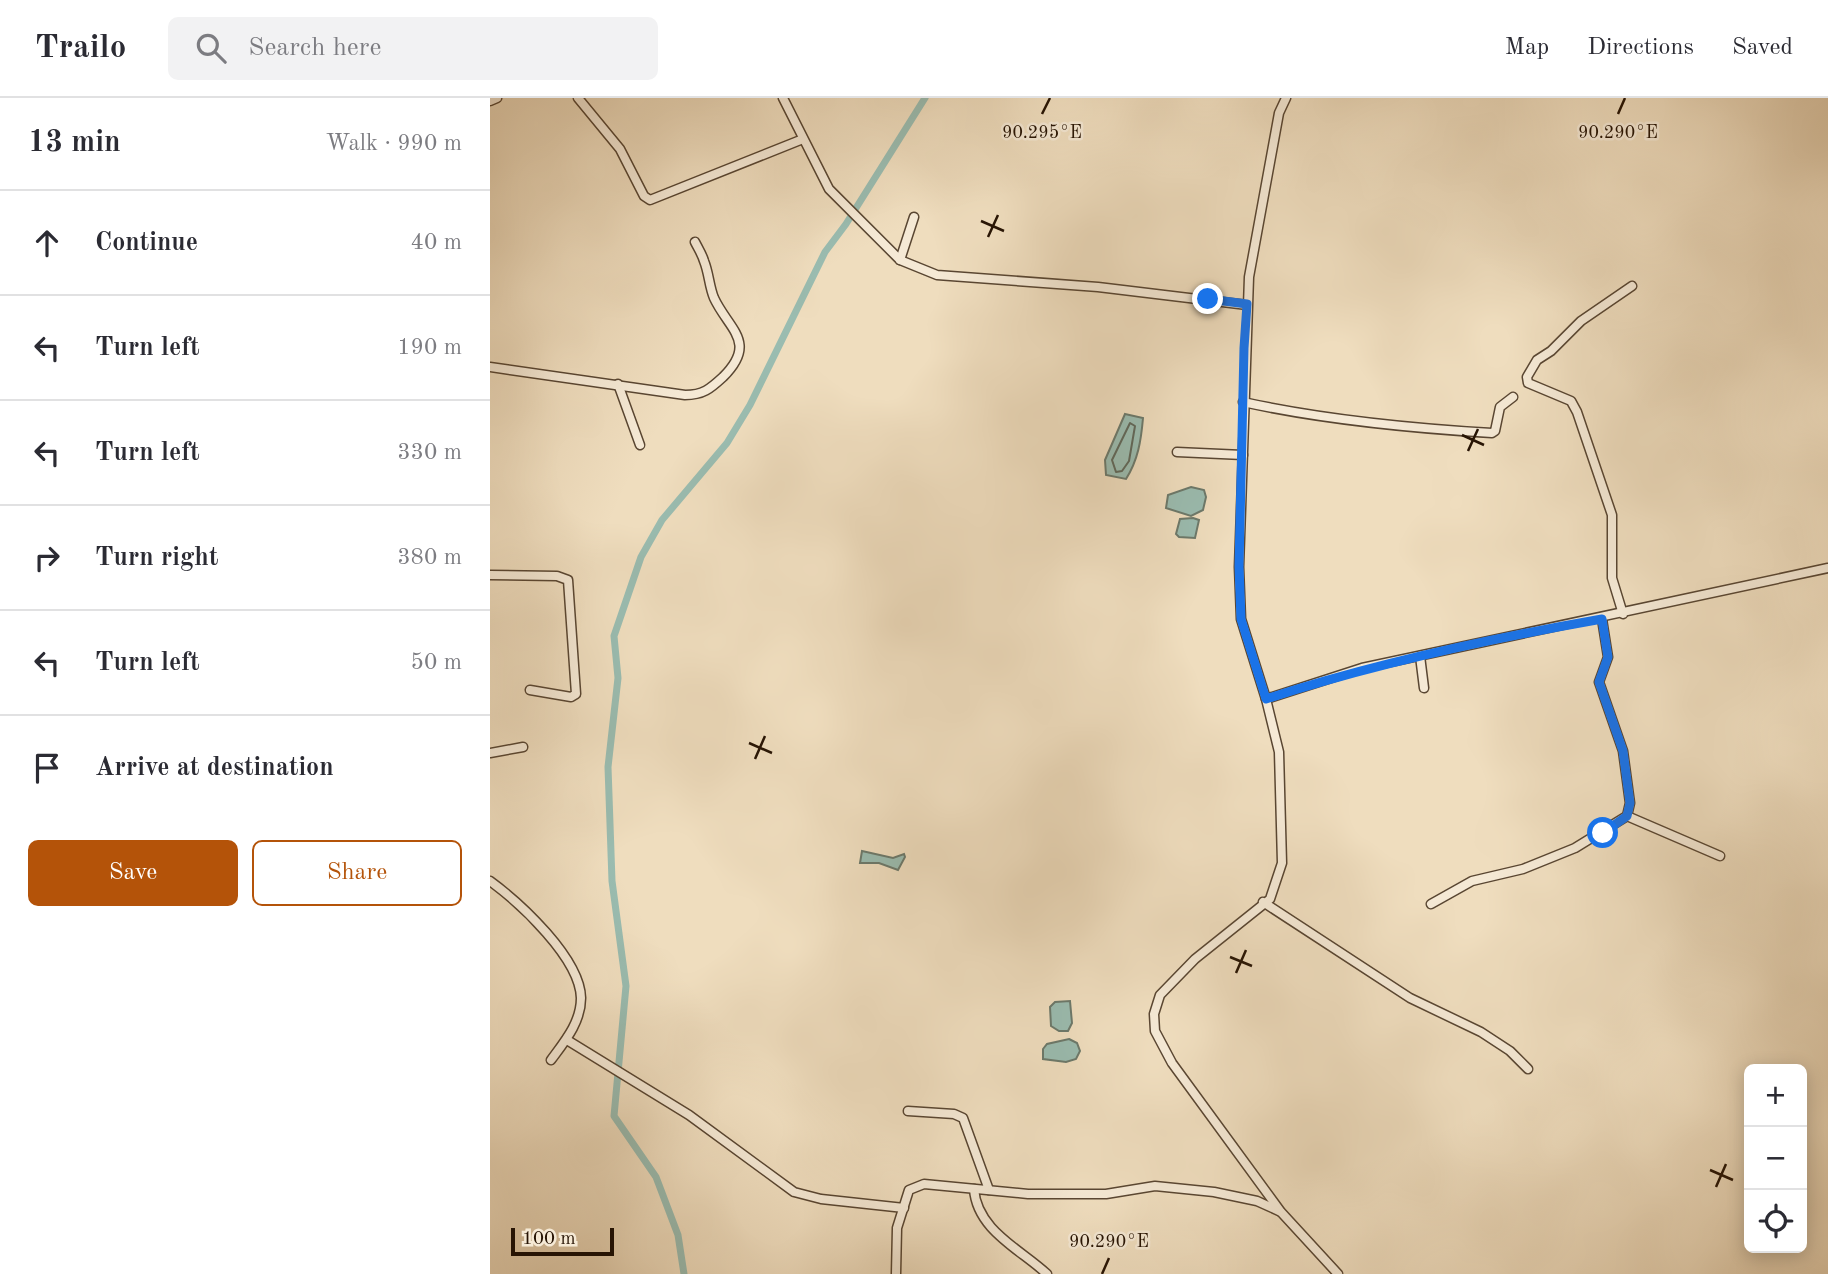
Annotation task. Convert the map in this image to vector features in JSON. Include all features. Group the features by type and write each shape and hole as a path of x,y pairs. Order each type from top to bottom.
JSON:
{"street":[{"path":"490,101 497,98"},
{"path":"578,98 620,149 644,196 650,201 803,139"},
{"path":"783,98 829,189 900,260 937,275 1098,287 1247,304"},
{"path":"1286,98 1279,113 1249,277 1239,566 1241,619 1279,752 1282,863 1270,899 1195,959 1160,995 1154,1014 1155,1031 1172,1063 1281,1212 1338,1274"},
{"path":"900,260 914,217"},
{"path":"490,367 696,395 714,386 739,357 740,342 734,327 714,298 705,262 695,242"},
{"path":"1623,614 1612,578 1612,515 1577,412 1571,401 1528,383 1527,377 1537,360 1551,351 1581,321 1632,286"},
{"path":"618,384 640,445"},
{"path":"1243,402 1292,412 1398,426 1493,433 1500,407 1513,397"},
{"path":"1177,452 1243,455"},
{"path":"1266,699 1362,668 1496,637 1602,619 1828,568"},
{"path":"490,575 557,576 568,580 576,694 571,697 530,690"},
{"path":"1431,904 1472,881 1523,869 1575,848 1627,816 1630,803 1623,751 1599,682 1608,657 1602,619"},
{"path":"1420,656 1424,688"},
{"path":"490,753 523,747"},
{"path":"1627,816 1668,835 1697,843 1720,856"},
{"path":"490,881 518,901 551,938 577,980 581,997 579,1012 567,1040 551,1060"},
{"path":"1263,902 1361,963 1410,998 1481,1032 1510,1051 1528,1069"},
{"path":"567,1040 689,1115 794,1192 821,1199 904,1208"},
{"path":"908,1111 954,1114 963,1118 989,1190"},
{"path":"896,1274 897,1228 909,1190 924,1184 1028,1195 1106,1194 1155,1186 1214,1192 1257,1201 1281,1212"},
{"path":"974,1189 975,1204 1008,1245 1047,1274"}],"water":[{"path":"1125,414 1143,418 1138,450 1126,479 1106,475 1105,460"},
{"path":"1191,487 1204,490 1206,497 1203,510 1191,516 1166,508 1168,495"},
{"path":"1180,519 1199,520 1195,538 1179,537 1176,534"},
{"path":"862,851 893,858 904,854 905,857 898,870 879,863 860,863"},
{"path":"1070,1001 1072,1023 1068,1031 1059,1031 1051,1026 1050,1007 1055,1002"},
{"path":"1069,1039 1077,1043 1080,1051 1076,1059 1066,1062 1043,1059 1043,1049 1047,1044"}],"waterway":[{"path":"684,1274 678,1235 656,1177 614,1116 626,986 612,881 608,767 618,678 614,636 641,557 662,520 727,443 750,405 825,252 846,224 925,98"}],"route":[{"path":"1208,299 1247,304 1249,313 1244,348 1239,566 1241,619 1266,699 1362,668 1496,637 1602,619 1608,657 1599,682 1609,717 1621,742 1630,803 1627,816 1603,833"}]}
